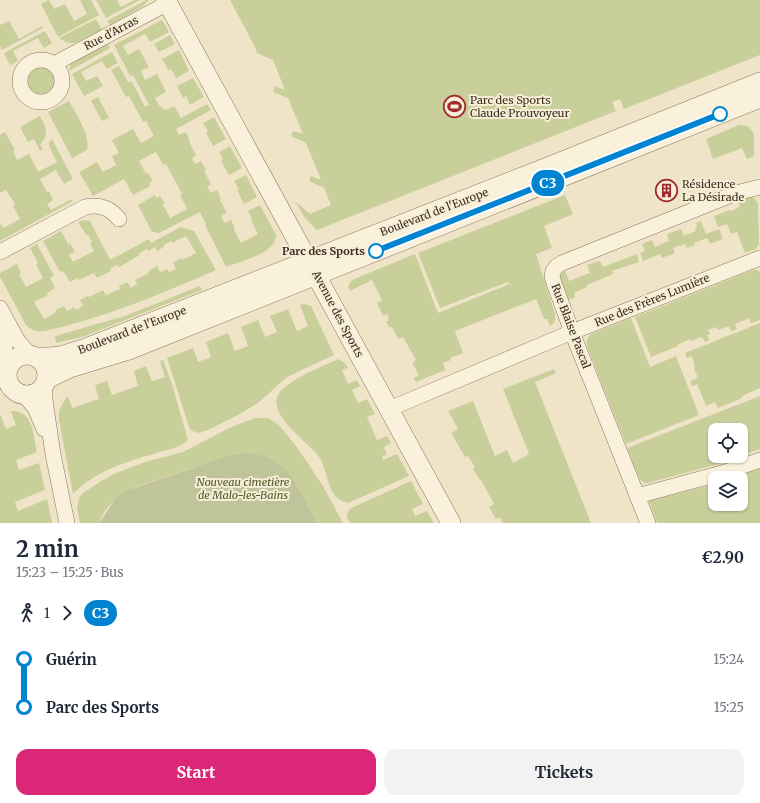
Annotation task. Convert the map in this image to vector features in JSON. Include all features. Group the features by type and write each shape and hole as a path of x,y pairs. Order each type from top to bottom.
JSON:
{"street":[{"name":"Rue d'Arras","path":"54,64 167,2"},
{"name":"Avenue des Sports","path":"167,2 451,523"},
{"name":"Boulevard de l'Europe","path":"16,362 60,356 83,349 313,268 759,93"},
{"name":"Rue Blaise Pascal","path":"648,523 572,332 552,274 557,266 728,196 760,186"},
{"path":"0,252 85,207 94,205 103,207 111,211 119,219"},
{"name":"Rue des Frères Lumière","path":"389,409 572,332 760,258"},
{"name":"Boulevard de l'Europe","path":"46,382 74,366 129,350 313,268"},
{"path":"0,308 18,341 16,362 7,381 12,390 30,400 38,413 53,454"},
{"path":"0,327 16,362"},
{"path":"16,362 45,366 47,372 45,400 53,454 67,523"},
{"path":"12,390 36,393 46,382"},
{"path":"637,496 722,474 760,460"}],"green space":[{"path":"49,0 54,9 65,4 74,21 87,14 80,0 91,0 99,15 58,37 41,4"},
{"path":"96,0 117,0 121,7 134,0 140,0 106,18"},
{"path":"146,0 149,0 143,6 110,25 107,21"},
{"name":"Parc des Sports Claude Prouvoyeur","path":"230,0 760,0 760,55 624,109 620,99 612,102 616,111 317,230 305,218 295,201 310,214 331,205 324,188 309,181 311,176 321,180 306,143 291,136 293,131 303,134 288,98 273,92 275,86 285,90 273,60 257,53"},
{"path":"96,19 102,30 75,43 68,43 59,38"},
{"path":"162,20 169,32 150,42 145,34 123,46 128,55 139,49 149,67 141,71 145,80 157,74 166,92 155,98 160,107 162,106 163,109 166,110 174,106 181,118 207,104 211,110 176,129 179,135 186,132 190,141 189,142 196,155 192,158 195,164 201,161 206,170 204,171 211,184 207,187 211,193 217,190 221,198 220,200 227,213 221,216 225,223 231,220 235,228 234,230 241,243 258,234 248,211 260,205 276,235 274,242 264,252 226,267 200,212 159,233 152,232 138,205 155,195 156,198 160,196 165,204 163,205 170,218 187,209 180,195 182,194 166,164 163,165 156,152 139,161 146,174 148,173 153,181 149,183 150,186 133,195 124,179 93,196 79,172 97,162 103,172 116,165 112,156 119,153 112,140 133,129 141,143 154,136 146,121 143,122 129,96 126,97 111,70 119,66 128,82 132,82 145,107 149,105 133,75 130,76 114,45"},
{"path":"9,21 19,39 42,26 43,28 2,50 0,46 0,25"},
{"path":"45,31 52,43 44,48 38,38 13,51 18,61 10,65 4,53"},
{"path":"170,35 175,44 159,52 154,44"},
{"path":"106,42 110,48 69,71 71,63"},
{"path":"179,50 189,71 176,78 171,69 169,71 162,59"},
{"path":"112,52 118,63 107,69 102,61 81,72 86,81 97,76 103,86 84,96 72,74"},
{"path":"41,67 51,71 55,81 51,91 41,95 31,91 27,81 31,71"},
{"path":"193,78 204,97 190,105 186,96 183,98 177,86"},
{"path":"98,97 109,118 102,121 91,101"},
{"path":"69,101 85,131 88,144 87,150 72,158 48,112"},
{"path":"40,116 46,130 46,134 40,145 43,149 40,151 34,139 28,142 20,127"},
{"path":"214,117 226,139 213,146 206,133 208,131 203,123"},
{"path":"739,125 748,126 754,134 754,156 747,159 742,148 713,159 706,139"},
{"path":"5,132 15,150 13,151 17,160 29,154 38,172 57,162 49,146 49,142 52,139 73,179 64,184 56,170 40,179 47,192 49,191 53,200 47,204 51,210 72,199 73,201 0,241 0,223 3,228 20,219 13,206 15,204 6,190 0,193 0,135"},
{"path":"230,146 242,168 229,175 221,161 223,160 219,152"},
{"path":"246,175 257,197 244,204 237,190 239,189 234,181"},
{"path":"565,195 573,214 544,226 552,248 536,254 555,314 553,324 550,326 547,319 544,319 536,299 455,331 463,353 450,358 451,360 443,363 445,370 416,382 414,378 419,375 412,363 416,360 403,337 398,339 392,327 390,328 386,322 389,320 387,314 383,316 377,303 382,300 372,280 350,291 348,288 350,282 415,254 438,313 509,284 508,282 440,308 418,253"},
{"path":"751,196 758,203 759,244 756,249 745,253 737,232 731,234 727,224 718,227 714,216 738,208 740,206 738,200"},
{"path":"83,220 90,221 110,260 149,239 151,243 181,227 194,231 216,270 111,312 67,326 45,331 33,330 26,325 0,277 0,273 17,264 21,273 19,274 26,287 43,278 36,264 38,263 30,248 37,244 54,276 50,278 55,288 47,293 48,295 34,302 44,319 64,306 67,311 74,307 76,310 83,306 80,300 103,290 106,295 120,289 119,286 127,282 131,288 137,284 135,280 149,273 148,271 157,266 160,272 167,269 169,272 176,269 173,263 181,258 182,260 196,253 186,236 172,243 171,241 157,251 155,247 148,251 147,249 139,253 140,255 119,267 117,265 110,269 111,271 97,278 94,273 79,280 78,278 70,282 63,271 60,272 43,241 61,231 68,244 70,243 75,252 69,255 73,262 94,251 90,244 92,242 78,222"},
{"path":"701,221 706,234 719,229 723,239 710,244 707,238 694,243 695,245 687,248 685,244 673,248 675,253 662,258 660,254 643,261 640,253 645,251 642,244 652,240 655,247 669,241 667,234 681,229 684,236 696,231 696,223"},
{"path":"637,254 639,262 612,271 613,274 587,285 587,287 574,293 575,297 569,300 560,278 564,268 569,281 590,273 587,265 600,261 603,267"},
{"path":"753,270 758,270 760,273 760,320 751,323 749,318 735,324 737,329 731,331 729,326 718,330 716,327 708,330 710,334 707,335 709,340 705,342 702,337 691,341 690,339 677,345 678,346 651,357 635,317"},
{"path":"200,286 202,290 82,337 56,343 55,336 125,316"},
{"path":"303,304 311,306 334,355 287,377 258,403 238,415 208,430 198,433 190,430 167,358 193,348 198,362 211,357 206,342 228,333 235,351 248,346 241,327 258,320 265,337 277,332 270,316 288,309 297,331 308,326 300,305"},
{"path":"631,318 650,367 676,356 699,415 626,444 587,346 587,339 591,334"},
{"path":"760,323 760,388 744,395 740,399 718,408 715,402 706,406 697,384 692,386 690,381 698,378 694,368 692,356 687,358 685,353"},
{"path":"338,359 345,363 348,368 342,370 348,384 357,380 360,386 352,390 358,403 367,399 375,414 367,417 377,440 387,436 391,443 384,447 387,455 382,456 383,460 397,454 409,476 348,503 340,500 335,495 328,482 321,460 284,420 279,413 277,405 277,397 280,391 295,380 313,370"},
{"path":"163,360 172,384 188,440 175,448 158,452 110,469 91,479 73,494 59,420 60,410 64,401 68,396 72,408 99,399 95,385 107,381 112,395 138,386 134,371 146,366 152,381 165,377 160,361"},
{"path":"554,369 556,373 535,382 591,523 503,523 500,517 496,519 489,507 494,504 481,480 473,469 475,467 468,456 465,457 451,433 458,429 448,411 473,401 495,456 507,450 513,463 529,454 503,389"},
{"path":"760,396 760,449 748,453 748,423 708,423 708,463 721,463 645,483 640,480 627,448"},
{"path":"11,411 24,414 28,419 33,432 37,452 16,460 19,470 39,463 45,490 15,502 18,511 47,499 52,523 0,523 0,414 6,429 16,425"},
{"path":"255,418 268,418 279,425 297,447 323,486 343,523 317,523 296,484 267,458 247,453 227,456 136,487 124,493 114,501 105,511 99,523 80,523 77,508 79,498 83,493 101,481 116,473 145,462 183,452 229,428"},
{"name":"Nouveau cimetière de Malo-les-Bains","path":"247,453 269,458 278,463 285,470 298,486 317,523 99,523 116,498 126,491 227,456"},
{"path":"760,468 760,523 657,523 649,501 708,486 708,511 748,511 748,472"},
{"path":"411,481 423,504 412,509 415,516 427,511 434,523 350,523 347,515 351,508"}],"bus line":[{"name":"C3","path":"376,251 720,114"}],"place":[{"name":"Parc des Sports Claude Prouvoyeur","path":"454,106"},
{"name":"Résidence La Désirade","path":"666,190"},
{"name":"Parc des Sports","path":"376,251"}]}
